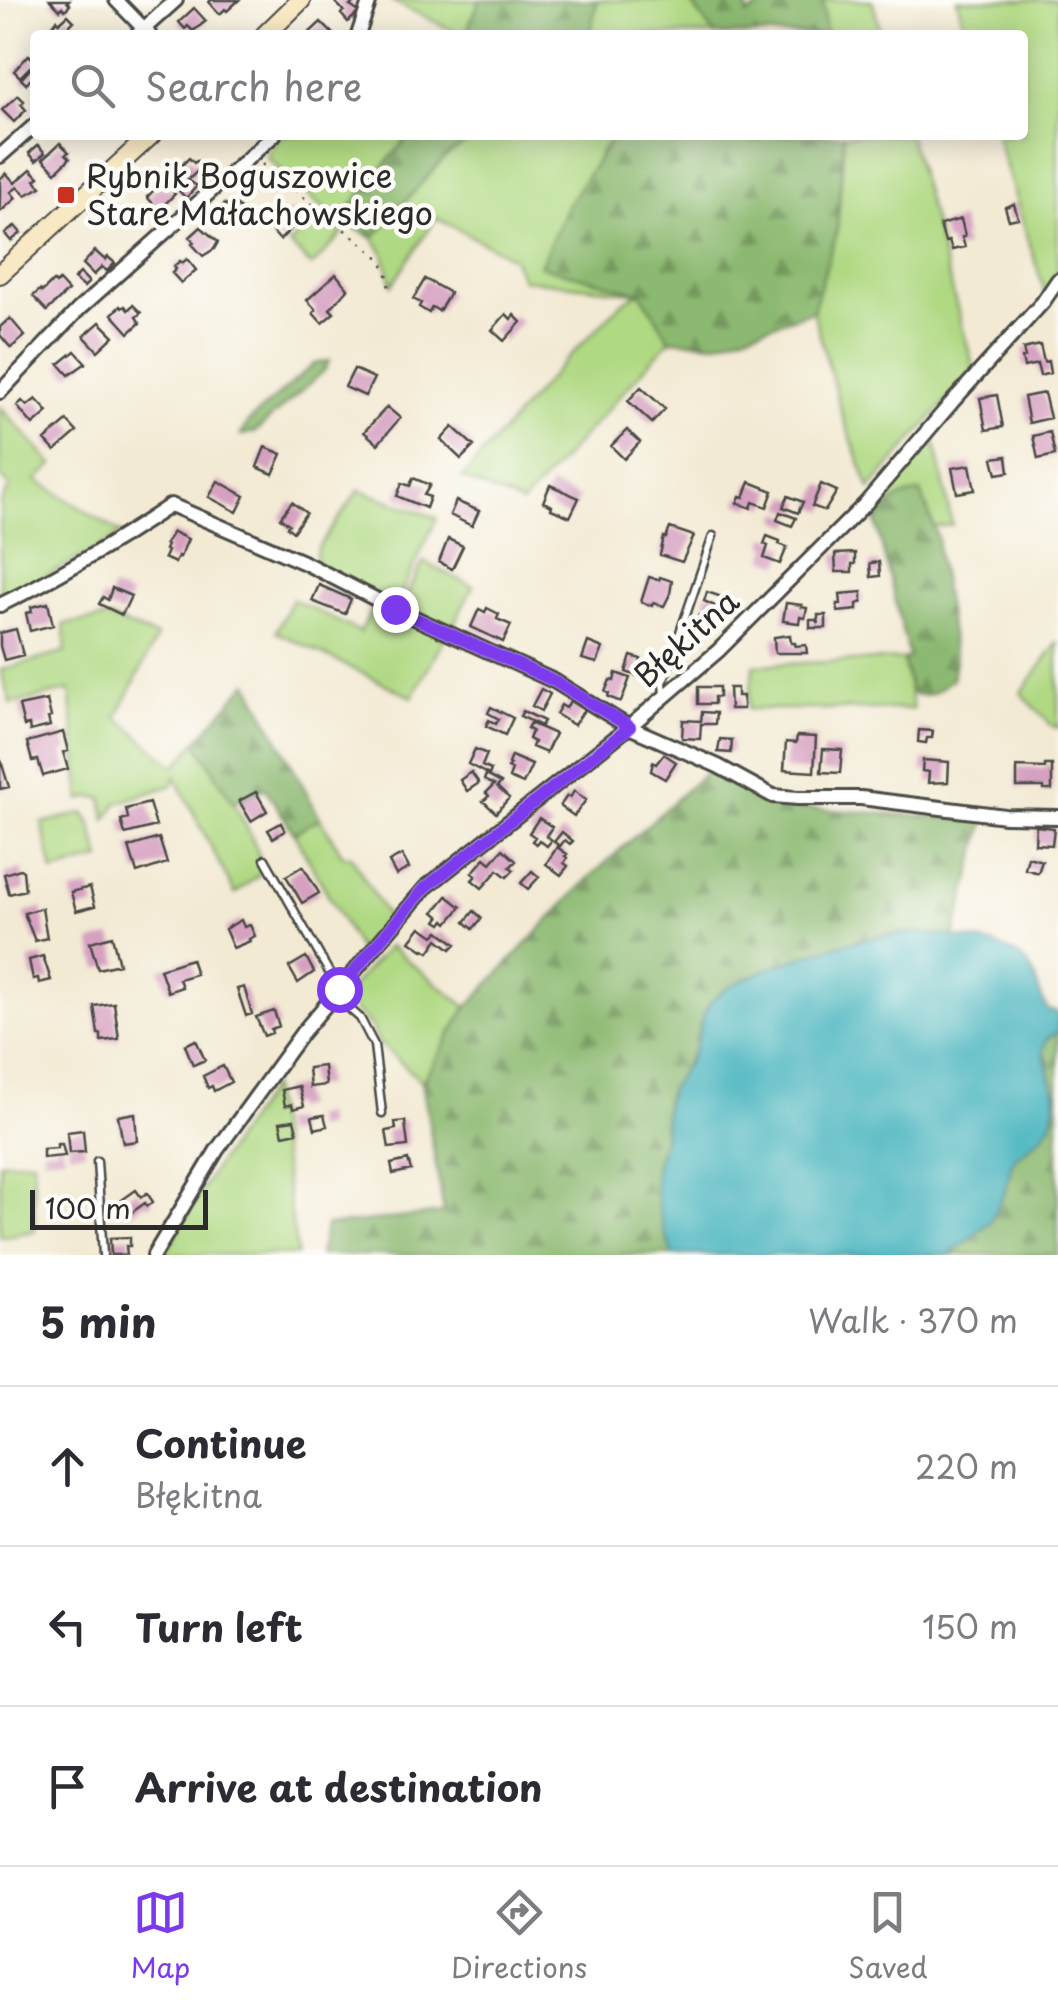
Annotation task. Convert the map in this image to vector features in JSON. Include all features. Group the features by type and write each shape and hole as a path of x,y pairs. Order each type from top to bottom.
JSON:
{"street":[{"path":"116,0 141,30"},
{"path":"147,30 176,0"},
{"path":"270,30 301,0"},
{"path":"360,30 370,0"},
{"path":"0,156 30,129"},
{"path":"0,134 12,145"},
{"path":"0,274 146,140"},
{"path":"0,392 79,309 268,140"},
{"name":"Błękitna","path":"154,1255 217,1150 302,1033 425,888 630,727 718,651 866,504 1058,280"},
{"path":"0,605 68,571 171,505 305,563 395,609 554,681 630,727 718,766 773,796 862,798 1005,816 1058,816"}],"lane":[{"path":"664,697 663,682 712,536"},
{"path":"264,859 337,992 360,1018 374,1044 382,1113"},
{"path":"98,1161 103,1255"}],"path":[{"path":"253,154 381,258 389,294"}],"green space":[{"path":"390,0 480,0 467,30 452,30"},
{"path":"480,0 597,0 591,30 467,30"},
{"path":"597,0 689,0 711,30 591,30"},
{"path":"689,0 748,0 747,15 773,0 823,0 826,30 711,30"},
{"path":"823,0 872,0 881,30 826,30"},
{"path":"957,0 1058,0 1058,271 1045,293 998,140 1028,140 1028,30 966,30"},
{"path":"277,140 405,140 340,220 267,158"},
{"path":"406,140 470,140 445,157 373,238 340,220"},
{"path":"470,140 610,140 599,154 641,293 670,340 522,504 462,478 559,367 623,302 639,293 522,279 513,258 436,218 392,285 384,254 373,238 445,157"},
{"path":"611,140 844,140 837,230 813,311 717,343 670,340 641,293 540,266 568,204"},
{"path":"844,140 910,140 974,369 870,489 843,417 813,311 837,230"},
{"path":"319,216 343,233 312,266 289,244"},
{"path":"329,361 324,371 255,432 241,435 248,422 314,364"},
{"path":"0,407 53,465 36,480 121,533 0,599 0,503 10,487 0,476"},
{"path":"933,431 952,525 934,527 921,493 885,510 876,522 871,505"},
{"path":"359,490 437,518 400,595 390,601 326,571 315,561 317,549"},
{"path":"921,492 938,539 955,659 952,679 933,693 923,695 911,693 903,659 909,658 876,522 895,501"},
{"path":"423,562 473,586 452,628 402,605"},
{"path":"292,599 360,632 376,603 446,635 412,697 276,632"},
{"path":"109,618 157,637 117,717 175,767 196,742 251,836 264,870 235,894 175,776 173,785 117,803 106,820 102,798 81,800 70,690 11,704 0,670 66,652 64,624"},
{"path":"1058,642 1058,728 1021,693"},
{"path":"903,659 913,709 748,709 754,665"},
{"path":"248,682 320,818 294,833 265,788 233,803 196,742"},
{"path":"710,768 763,801 782,807 985,820 954,938 890,934 855,942 700,1023 695,1049 665,1102 663,1144 657,1161 656,1188 673,1255 319,1255 326,1226 444,1213 422,1082 467,1007 587,880"},
{"path":"84,813 101,859 53,872 42,823"},
{"path":"320,818 343,856 351,856 389,920 361,954 294,833"},
{"path":"389,946 467,1007 422,1082 378,1042 372,1028 342,997"},
{"path":"1058,1032 1058,1255 950,1255 990,1222 1005,1191 1012,1163 1052,1121 1056,1093 1043,1050 1047,1038"},
{"path":"271,1087 297,1255 165,1255 212,1172"},
{"path":"33,1160 35,1231 0,1237 0,1162"}],"water":[{"path":"923,933 984,942 1013,953 1033,973 1048,1010 1058,1012 1058,1032 1047,1038 1043,1050 1056,1093 1052,1121 1044,1134 1012,1163 1005,1191 990,1222 950,1255 673,1255 658,1204 656,1167 668,1095 692,1055 712,1001 741,981 823,950 862,939"}],"building":[{"path":"50,0 69,0 70,5 60,10"},
{"path":"211,0 239,0 220,14"},
{"path":"333,0 353,0 350,6 359,12 348,22"},
{"path":"194,8 206,21 194,30 188,26 185,29 179,22"},
{"path":"68,15 74,21 65,30 49,28 57,20 59,23"},
{"path":"321,22 329,30 312,30"},
{"path":"30,56 30,67 20,77 14,71"},
{"path":"30,69 30,80 26,84 21,79"},
{"path":"18,95 26,110 14,122 2,110"},
{"path":"60,143 70,158 56,172 43,159"},
{"path":"38,145 45,153 36,161 29,153"},
{"path":"189,158 202,167 188,180 197,186 186,198 174,186 184,176 178,169"},
{"path":"31,169 39,177 35,180 41,187 26,195 18,187 11,192 16,198 0,212 0,179 6,173 15,183"},
{"path":"160,184 175,194 159,210 147,197"},
{"path":"225,204 235,204 246,215 230,230 213,214"},
{"path":"1014,204 1018,218 1009,220 1005,207"},
{"path":"290,211 299,221 280,240 271,230"},
{"path":"961,219 965,247 952,250 940,225"},
{"path":"15,226 21,233 11,241 5,234"},
{"path":"201,227 218,242 203,256 190,237"},
{"path":"95,251 115,263 94,275 83,264"},
{"path":"187,259 196,270 181,283 172,273 174,266"},
{"path":"80,273 89,282 84,287 74,279"},
{"path":"336,274 348,289 330,309 334,313 322,323 307,300"},
{"path":"425,279 450,293 439,311 432,307 429,313 413,299"},
{"path":"59,281 68,291 47,311 33,296"},
{"path":"133,305 141,313 136,317 140,323 129,333 112,314 120,306 128,310"},
{"path":"506,314 521,322 504,341 492,330"},
{"path":"10,318 25,336 11,348 0,335 0,327"},
{"path":"100,322 114,336 98,351 84,336"},
{"path":"1040,345 1050,373 1040,376 1037,364 1024,367 1022,358 1023,349"},
{"path":"75,351 86,363 69,375 59,364"},
{"path":"354,369 374,378 365,396 345,387"},
{"path":"641,387 665,409 652,423 628,401"},
{"path":"1044,393 1050,418 1029,423 1024,397"},
{"path":"997,395 1003,427 986,430 980,398"},
{"path":"36,399 48,412 33,425 17,406 22,401 27,406"},
{"path":"387,407 400,418 378,444 364,432"},
{"path":"67,421 77,432 55,451 45,440"},
{"path":"453,427 474,446 461,459 441,440"},
{"path":"627,430 640,442 624,459 611,446"},
{"path":"1050,432 1055,455 1038,459 1033,436"},
{"path":"265,447 282,454 273,474 257,467"},
{"path":"1007,456 1009,472 997,474 993,458"},
{"path":"970,465 975,490 957,493 952,468"},
{"path":"413,478 430,485 424,495 430,497 426,508 397,496 402,483 410,486"},
{"path":"218,481 245,496 237,512 209,497"},
{"path":"750,482 773,491 767,507 753,502 751,508 737,503"},
{"path":"821,484 837,491 825,511 812,506"},
{"path":"550,485 579,498 570,517 543,502"},
{"path":"788,496 803,502 798,513 783,507"},
{"path":"456,501 479,511 472,526 450,515"},
{"path":"292,502 306,513 293,532 280,518"},
{"path":"780,512 796,518 792,526 777,520"},
{"path":"670,528 694,536 682,562 660,555"},
{"path":"173,532 188,539 175,563 164,558 165,544"},
{"path":"767,536 787,547 780,564 764,558"},
{"path":"448,539 463,546 452,569 439,562"},
{"path":"855,553 852,572 836,572 835,554"},
{"path":"879,562 880,576 871,577 870,563"},
{"path":"649,577 672,581 664,606 641,602"},
{"path":"319,585 351,599 345,614 312,601"},
{"path":"112,588 131,596 122,615 99,604 103,597 108,600"},
{"path":"707,592 722,597 719,608 704,601"},
{"path":"862,592 857,610 838,612 840,594"},
{"path":"48,603 53,625 30,631 26,613 32,612 31,607"},
{"path":"786,603 807,608 805,618 800,617 799,623 783,621"},
{"path":"487,608 499,614 497,619 511,625 503,642 471,627 479,609 485,612"},
{"path":"699,615 713,623 707,638 692,633"},
{"path":"818,615 826,615 826,628 810,628 810,620 818,624"},
{"path":"16,629 23,655 4,660 0,633"},
{"path":"790,635 795,646 806,645 807,653 775,653 774,637"},
{"path":"588,642 603,648 597,663 582,659"},
{"path":"631,656 641,659 637,676 626,672"},
{"path":"616,673 630,678 621,702 605,692"},
{"path":"698,687 719,687 714,704 698,704"},
{"path":"729,688 737,688 737,696 743,696 743,709 730,709"},
{"path":"541,689 550,694 541,711 532,706"},
{"path":"47,700 50,726 30,731 29,725 24,726 19,706"},
{"path":"570,701 584,710 574,725 556,714 561,705 566,708"},
{"path":"491,707 513,718 505,735 486,726 489,720 496,724 499,719 488,713"},
{"path":"523,711 544,721 541,726 520,716"},
{"path":"702,712 716,713 715,724 701,724 700,739 682,738 683,720 701,721"},
{"path":"530,723 555,734 546,753 532,747 532,731 527,728"},
{"path":"919,730 933,731 932,738 927,738 926,743 918,742"},
{"path":"63,732 68,769 43,776 38,760 32,761 27,742"},
{"path":"797,736 816,737 814,772 784,770 786,742 796,743"},
{"path":"720,739 732,740 731,753 718,752"},
{"path":"475,749 487,754 482,766 491,770 489,775 468,764"},
{"path":"823,749 842,750 840,773 821,772"},
{"path":"664,754 676,762 665,779 651,771 653,762 656,764"},
{"path":"511,756 532,765 523,784 509,778"},
{"path":"0,758 9,787 0,789"},
{"path":"923,760 949,762 948,782 928,783 929,772 922,771"},
{"path":"1052,765 1052,790 1017,787 1017,767"},
{"path":"471,772 479,783 467,791 460,780"},
{"path":"486,775 501,783 497,787 509,798 496,813 483,801 494,785 484,780"},
{"path":"574,791 586,800 574,816 560,806"},
{"path":"256,792 267,811 251,821 239,801"},
{"path":"149,803 156,826 125,834 121,820 128,818 126,809"},
{"path":"539,818 552,827 546,836 552,840 547,846 539,840 536,844 529,833"},
{"path":"281,823 285,831 273,838 268,830"},
{"path":"1036,826 1054,828 1052,845 1035,844"},
{"path":"562,832 573,841 570,844 565,840 560,846 554,842"},
{"path":"159,838 167,863 137,873 129,847"},
{"path":"557,847 567,854 564,863 568,866 561,875 546,864"},
{"path":"503,849 516,861 510,867 514,870 507,877 498,870 482,888 472,880 476,876 472,873 485,858 491,863"},
{"path":"402,855 409,868 396,875 389,862"},
{"path":"1028,857 1042,861 1038,873 1025,869"},
{"path":"303,866 319,893 302,903 286,876"},
{"path":"20,869 25,890 9,894 4,874"},
{"path":"532,871 539,877 528,889 521,883"},
{"path":"90,887 95,906 76,911 71,892"},
{"path":"447,896 461,907 448,923 445,920 442,924 434,912"},
{"path":"42,908 47,938 35,941 24,913"},
{"path":"474,911 482,918 473,929 465,922"},
{"path":"241,920 244,927 250,925 255,936 233,948 225,929"},
{"path":"421,927 434,936 439,931 456,944 451,949 438,939 429,952 423,950 410,941"},
{"path":"112,936 119,964 98,969 90,942"},
{"path":"43,956 51,980 39,983 38,978 33,979 29,960"},
{"path":"306,957 314,972 298,983 289,967"},
{"path":"191,959 196,974 179,979 182,987 168,992 160,969"},
{"path":"244,987 252,1014 246,1016 237,989"},
{"path":"114,1003 119,1039 101,1041 94,1006"},
{"path":"274,1011 279,1026 264,1036 256,1017"},
{"path":"196,1040 205,1060 193,1065 185,1045"},
{"path":"223,1066 231,1082 214,1091 212,1086 208,1088 203,1076"},
{"path":"324,1066 326,1085 310,1087 308,1068"},
{"path":"299,1086 304,1106 285,1106 282,1090"},
{"path":"135,1113 137,1141 123,1143 118,1116"},
{"path":"324,1115 327,1126 315,1129 312,1117"},
{"path":"294,1120 297,1132 283,1135 280,1122"},
{"path":"405,1121 408,1146 389,1148 386,1131 396,1129 395,1122"},
{"path":"83,1130 85,1152 69,1153 67,1132"},
{"path":"57,1144 62,1144 65,1156 43,1158 43,1149 57,1148"},
{"path":"408,1160 411,1170 393,1174 391,1164"},
{"path":"136,1190 141,1197 147,1193 153,1202 128,1215 119,1202"},
{"path":"130,1237 127,1255 111,1255 110,1238"}],"place":[{"name":"Rybnik Boguszowice Stare Małachowskiego","path":"66,195"}],"route":[{"path":"339,989 425,888 630,727 554,681 395,609"}]}
